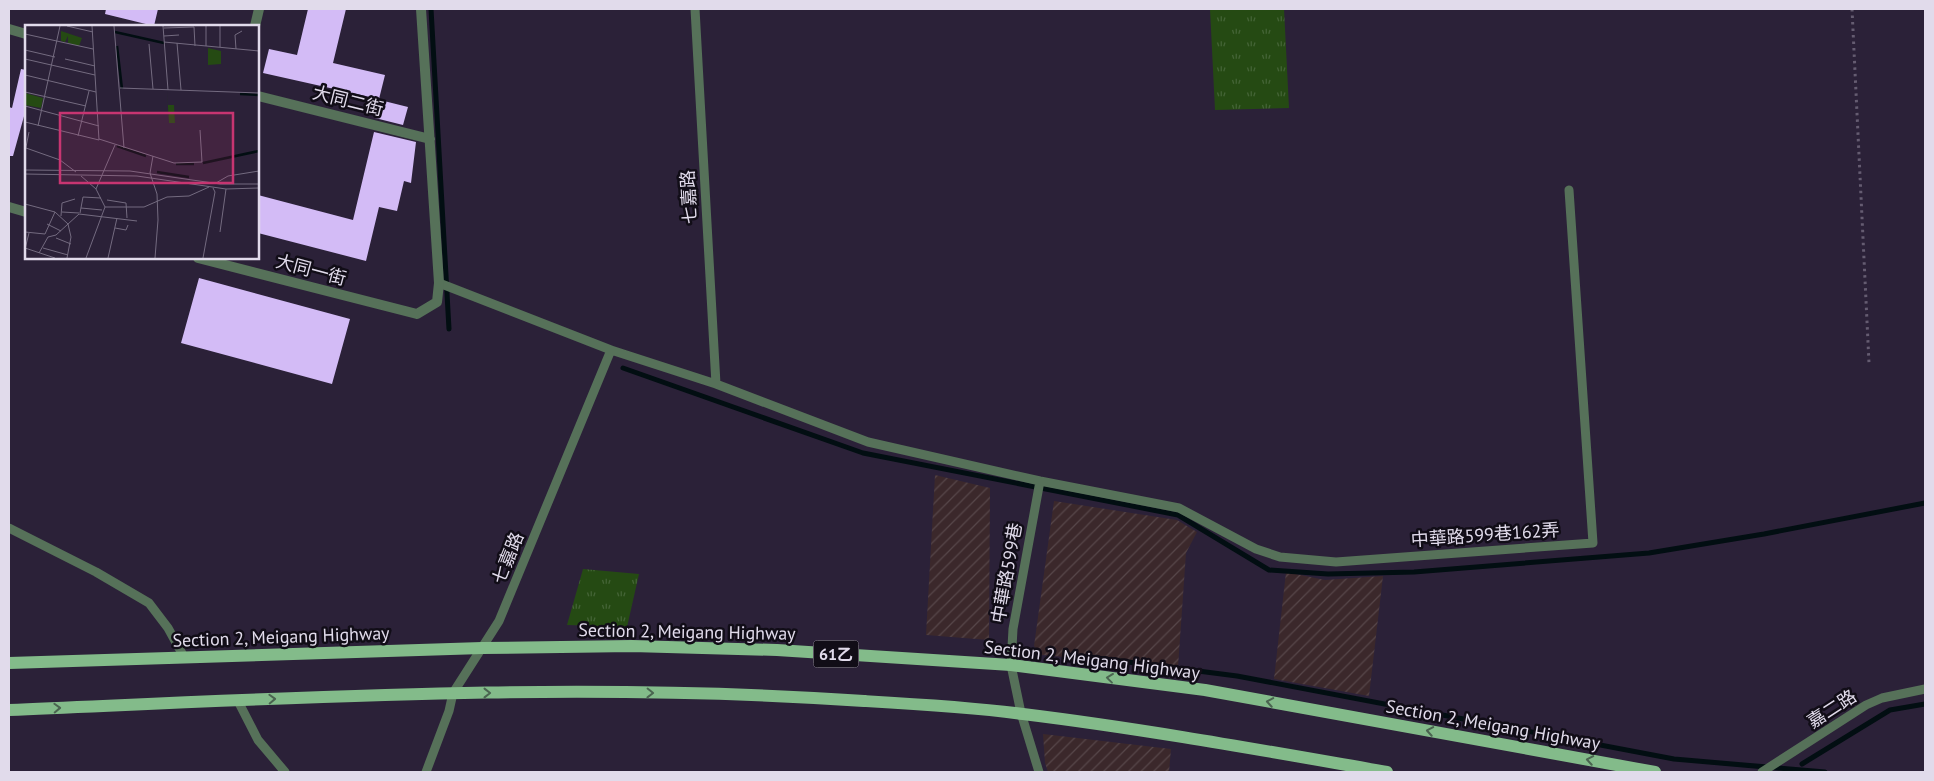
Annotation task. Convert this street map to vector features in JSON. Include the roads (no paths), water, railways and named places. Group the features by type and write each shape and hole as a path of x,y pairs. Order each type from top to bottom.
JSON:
{"main road":[{"name":"Section 2, Meigang Highway","path":"9,663 482,648 632,646 777,650 1011,665 1205,690 1655,772"},
{"path":"9,710 453,693 738,694 862,700 1020,713 1186,737 1387,772"}],"street":[{"path":"255,25 259,9"},
{"path":"421,9 439,283"},
{"path":"9,29 25,34"},
{"name":"大同二街","path":"259,96 430,139"},
{"path":"9,207 25,212"},
{"name":"大同一街","path":"204,259 417,314 437,302 439,283"}],"lane":[{"name":"七嘉路","path":"695,9 716,384"},
{"name":"中華路599巷162弄","path":"1040,481 1179,508 1256,549 1280,557 1336,562 1593,543 1569,190"},
{"path":"439,283 611,350 716,384 868,442 1040,481"},
{"name":"七嘉路","path":"426,772 449,711 453,693 499,621 611,350"},
{"name":"中華路599巷","path":"1039,772 1020,713 1011,665 1013,629 1040,481"},
{"path":"9,528 96,572 149,603 168,628 184,657"},
{"name":"嘉二路","path":"1762,772 1866,705 1882,698 1925,689"},
{"path":"238,701 258,740 285,772"}],"waterway":[{"path":"431,9 449,329"},
{"path":"623,368 863,453 1178,515 1269,570 1328,574 1414,572 1649,553 1764,534 1925,503"},
{"path":"1089,657 1237,676 1674,759 1825,772"},
{"path":"1802,764 1890,710 1925,704"}]}
